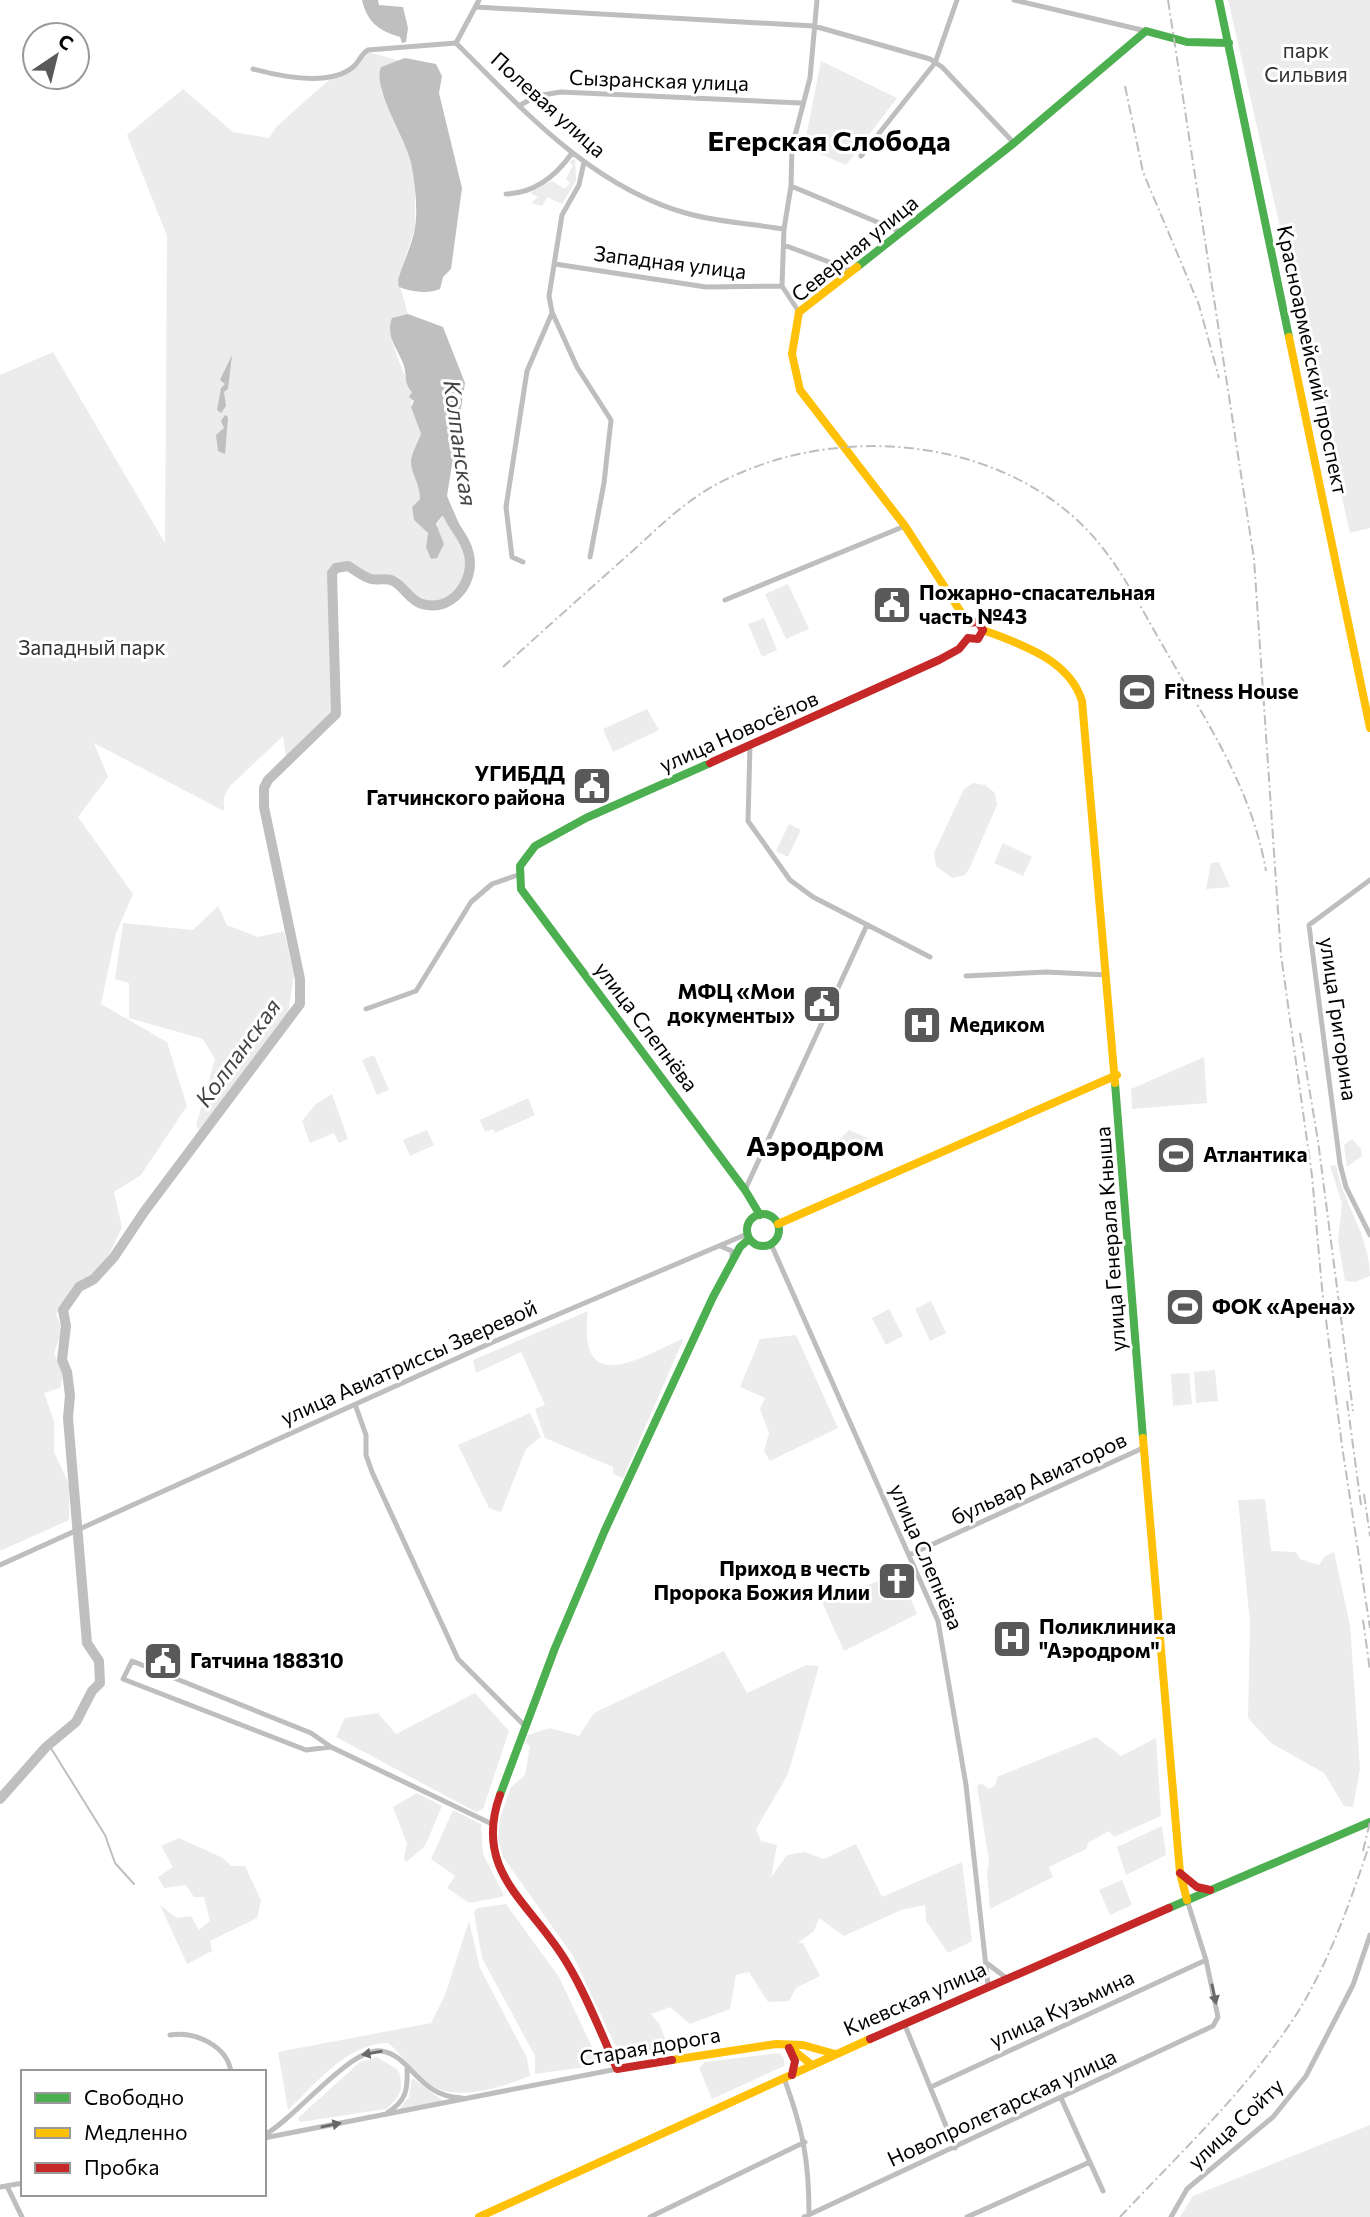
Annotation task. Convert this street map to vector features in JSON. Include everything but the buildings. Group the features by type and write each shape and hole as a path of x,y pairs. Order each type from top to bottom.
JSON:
{"street":[{"path":"253,69 293,79 326,76 353,67 368,50 456,43 479,0"},
{"path":"799,312 782,286 784,229 791,186 792,147 801,103 810,78 817,0"},
{"path":"861,156 935,63 957,0"},
{"path":"1014,0 1174,40 1207,44 1229,43"},
{"name":"Красноармейский проспект","path":"1219,0 1370,727"},
{"path":"475,7 814,26 877,42 935,63 1014,143"},
{"name":"Северная улица","path":"968,623 905,526 800,390 792,354 799,312 854,272 1014,143 1146,31"},
{"name":"Полевая улица","path":"456,43 519,106 572,153 628,191 691,215 784,229"},
{"name":"Сызранская улица","path":"519,106 536,96 561,92 801,103"},
{"path":"506,194 536,187 552,177 572,153"},
{"path":"584,162 579,185 562,215 549,296 552,312 577,367 611,420 604,483 590,556"},
{"path":"791,186 902,233"},
{"path":"784,245 854,272"},
{"name":"Западная улица","path":"555,264 706,287 782,286"},
{"path":"523,562 512,557 506,507 527,371 552,312"},
{"path":"725,600 905,526"},
{"path":"978,622 983,630 978,639 968,638 964,632 968,623 978,622"},
{"name":"улица Генерала Кныша","path":"983,630 1059,667 1073,681 1083,703 1117,1075 1143,1448 1180,1873 1187,1900"},
{"name":"улица Новосёлов","path":"518,875 524,858 535,846 586,818 939,660 959,649 968,638"},
{"path":"750,746 746,812 754,833 793,884 930,957"},
{"path":"366,1009 416,991 471,902 492,884 518,875"},
{"name":"улица Слепнёва","path":"518,875 521,889 745,1190 760,1214"},
{"name":"улица Григорина","path":"1370,880 1309,925 1340,1164 1346,1187 1370,1235"},
{"path":"745,1190 867,925"},
{"path":"965,976 1046,972 1107,975"},
{"path":"778,1224 1117,1075"},
{"path":"617,2069 566,1960 499,1866 492,1849 492,1824 524,1725 576,1600 732,1260 748,1237 752,1219 760,1214 773,1218 778,1224 777,1239 771,1244 764,1247 748,1237"},
{"name":"улица Авиатриссы Зверевой","path":"0,1565 147,1496 356,1407 494,1342 720,1246 748,1237"},
{"name":"улица Слепнёва","path":"771,1244 938,1621 966,1785 988,1964 988,1985"},
{"path":"720,1246 732,1251 732,1260"},
{"path":"356,1407 366,1435 366,1455 372,1472 458,1659 524,1725"},
{"name":"бульвар Авиаторов","path":"909,1555 1143,1448"},
{"path":"331,1747 306,1750 122,1679 132,1661 311,1733 331,1747 492,1824"},
{"name":"Киевская улица","path":"479,2217 500,2213 835,2054 988,1985 1370,1822"},
{"path":"1180,1873 1197,1887 1210,1889"},
{"path":"1187,1900 1206,1960"},
{"name":"улица Сойту","path":"1171,2217 1187,2189 1273,2117 1295,2092 1343,2007 1370,1935"},
{"name":"Новопролетарская улица","path":"807,2216 1213,2026 1218,2017 1206,1960"},
{"name":"улица Кузьмина","path":"931,2087 1206,1960"},
{"path":"988,1964 1006,1978"},
{"path":"904,2023 955,2148"},
{"path":"170,2035 188,2033 211,2044 226,2057 230,2070"},
{"path":"784,2044 812,2065"},
{"path":"784,2044 795,2062 788,2076 809,2168 807,2216"},
{"path":"803,2045 812,2065"},
{"name":"Старая дорога","path":"266,2136 753,2046 803,2045 835,2054"},
{"name":"Старая дорога","path":"266,2134 363,2054 384,2051 394,2055 435,2093 472,2098"},
{"path":"384,2115 402,2101 407,2093 407,2069"},
{"path":"1061,2098 1103,2191"},
{"path":"650,2217 805,2142"},
{"path":"967,2217 1090,2162"},
{"path":"21,2183 3,2187 22,2217"},
{"path":"825,2208 830,2217"}],"green space":[{"name":"парк Сильвия","path":"1228,0 1370,0 1370,528 1350,533"},
{"name":"Западный парк","path":"364,51 400,61 381,67 381,92 389,103 411,161 415,185 415,228 398,280 408,314 396,318 392,340 413,392 411,407 421,434 414,456 420,499 412,507 414,520 428,533 426,547 442,516 446,517 462,536 470,558 463,585 450,602 442,605 421,604 392,580 369,579 348,566 333,571 331,609 336,714 287,765 283,736 229,787 224,797 224,811 94,743 108,777 78,817 133,894 116,933 101,1004 167,1042 187,1106 141,1175 114,1192 122,1227 100,1274 77,1286 56,1314 62,1330 54,1353 63,1375 60,1388 44,1393 54,1421 54,1452 69,1484 69,1520 0,1551 0,375 53,352 165,543 167,236 127,135 183,89 233,132 269,138 277,126 330,79 353,67"},
{"path":"821,61 897,98 846,165 804,147"},
{"path":"575,159 576,181 562,204 547,197 542,206 531,203 538,197 530,193 552,181 565,189 570,183 566,179 573,165 569,162"},
{"path":"788,584 809,629 786,639 765,594"},
{"path":"764,618 777,650 762,657 748,624"},
{"path":"647,709 659,730 613,752 603,729"},
{"path":"973,783 985,785 995,793 997,805 970,867 965,875 952,878 936,866 934,853 964,789"},
{"path":"789,824 801,830 788,857 776,851"},
{"path":"1003,843 1032,857 1023,876 994,863"},
{"path":"1219,862 1230,887 1206,889 1211,863"},
{"path":"218,906 227,925 258,937 284,931 294,975 288,1014 201,1131 196,1126 215,1059 203,1039 129,1018 129,983 115,979 123,923 193,930"},
{"path":"374,1055 389,1090 377,1095 362,1060"},
{"path":"1204,1057 1207,1103 1132,1109 1131,1089"},
{"path":"332,1094 348,1139 339,1143 334,1133 310,1143 302,1121 316,1104"},
{"path":"528,1098 535,1115 495,1133 493,1129 485,1132 480,1120"},
{"path":"427,1130 434,1145 410,1156 403,1140"},
{"path":"849,1130 870,1139 872,1144 866,1147 861,1155 853,1152 845,1155 838,1141"},
{"path":"1352,1139 1361,1149 1362,1156 1347,1167 1344,1145"},
{"path":"1336,1165 1369,1262 1370,1276 1355,1282 1345,1281 1338,1240 1342,1204 1330,1166"},
{"path":"931,1301 946,1333 930,1341 915,1309"},
{"path":"889,1309 903,1336 886,1345 872,1318"},
{"path":"588,1311 587,1338 592,1355 602,1363 615,1365 631,1361 684,1338 623,1478 613,1474 613,1467 545,1438 535,1409 545,1405 521,1352 476,1373 473,1360"},
{"path":"796,1335 838,1428 770,1461 764,1451 769,1433 760,1409 765,1398 740,1387 760,1339"},
{"path":"1215,1370 1218,1401 1196,1403 1194,1372"},
{"path":"1189,1373 1192,1404 1173,1406 1171,1374"},
{"path":"530,1413 541,1437 526,1449 501,1512 489,1508 458,1445"},
{"path":"1265,1499 1271,1551 1296,1552 1300,1559 1319,1565 1325,1556 1334,1552 1350,1625 1360,1769 1353,1807 1344,1806 1324,1773 1271,1743 1248,1718 1250,1623 1238,1500"},
{"path":"879,1581 888,1595 905,1585 917,1614 844,1651 822,1602"},
{"path":"724,1651 747,1693 806,1665 819,1666 788,1774 756,1829 761,1841 777,1845 771,1877 787,1855 804,1852 824,1859 856,1844 882,1897 962,1862 972,1941 948,1953 926,1921 925,1905 901,1910 844,1936 819,1918 814,1931 798,1943 803,1943 820,1976 796,1988 789,2001 768,2002 749,1972 736,1975 730,2009 690,2024 670,2007 651,2014 660,2025 668,2047 664,2052 633,2058 617,2049 573,1956 503,1857 498,1839 500,1818 511,1787 525,1775 530,1746 525,1743 528,1735 550,1728 579,1736 594,1713"},
{"path":"475,1693 509,1731 483,1809 476,1812 336,1737 345,1718 378,1713 396,1734"},
{"path":"1096,1737 1121,1756 1156,1738 1161,1816 1114,1837 1109,1831 1088,1843 1086,1849 1049,1867 1053,1877 990,1909 987,1874 989,1861 977,1786 981,1783 989,1789 996,1785 997,1777"},
{"path":"417,1793 442,1806 425,1846 406,1862 404,1858 407,1844 393,1807"},
{"path":"453,1810 481,1824 483,1854 504,1895 501,1897 469,1903 447,1888 455,1876 431,1859"},
{"path":"1162,1826 1166,1855 1126,1875 1117,1847"},
{"path":"179,1838 223,1858 231,1866 245,1866 261,1900 257,1918 210,1941 212,1951 187,1964 160,1905 177,1918 191,1916 199,1930 210,1921 204,1897 194,1897 186,1885 164,1888 158,1877 173,1867 161,1846"},
{"path":"1122,1880 1132,1905 1110,1915 1099,1890"},
{"path":"506,1904 559,1977 598,2060 593,2066 535,2074 535,2056 482,1958 474,1912 477,1908"},
{"path":"469,1921 480,1968 527,2058 530,2076 480,2091 467,2093 441,2090 424,2081 388,2043 373,2045 359,2050 333,2067 288,2110 278,2052 431,2023 445,1995"},
{"path":"779,2053 784,2058 784,2066 712,2099 699,2068 705,2062"},
{"path":"377,2057 398,2070 401,2082 398,2096 386,2109 300,2122 298,2118 360,2062"},
{"path":"412,2078 443,2101 399,2109 409,2097"},
{"path":"1370,2125 1370,2217 1180,2217 1193,2196"}],"shaded area":[{"path":"362,0 378,0 379,5 403,7 408,28 406,42 402,43 400,37 375,24 367,14"},
{"path":"405,58 436,64 442,76 439,93 462,188 451,269 443,277 440,289 430,292 404,289 399,287 398,280 415,228 416,196 408,153 385,100 380,76 381,67"},
{"path":"408,314 443,327 465,383 447,496 463,533 462,536 446,517 442,516 436,524 444,544 437,558 431,559 426,547 428,533 414,520 412,507 420,499 411,461 421,434 411,407 414,401 409,397 412,392 390,331 392,318"},
{"path":"232,355 228,389 224,392 226,406 221,413 217,410 221,388 225,384 220,380"},
{"path":"225,415 228,417 225,454 218,451 216,435 224,428 221,421"}],"waterway":[{"name":"Колпанская","path":"0,1799 46,1747 76,1722 92,1691 100,1683 99,1661 87,1643 68,1418 70,1395 67,1372 62,1360 66,1326 63,1310 79,1287 94,1279 114,1257 144,1212 300,1004 300,979 264,807 264,788 268,780 336,714 332,573 336,568 348,566 368,578 397,583 422,604 433,606 451,600 464,585 470,565 465,543 447,512"},
{"path":"49,1745 105,1835 115,1863 134,1884"}],"railway":[{"path":"1168,0 1254,559 1281,955 1312,1176 1322,1288 1342,1446 1370,1628"},
{"path":"1125,86 1143,172 1199,305 1219,378"},
{"path":"503,667 671,516 719,483 762,464 808,452 856,447 904,447 952,455 997,470 1039,491 1077,520 1102,547 1132,592 1223,751 1249,809 1266,871"},
{"path":"1300,1033 1318,1141 1353,1411"},
{"path":"1347,1401 1361,1505"},
{"path":"1364,1494 1370,1536"},
{"path":"1363,1620 1370,1671"},
{"path":"1363,1851 1370,1822"},
{"path":"1120,2217 1235,2095 1296,2015 1329,1952 1370,1843"}],"traffic: fast":[{"path":"1219,0 1289,337"},
{"path":"857,267 1014,143 1146,31 1187,42 1229,43"},
{"path":"710,763 586,818 535,846 520,866 521,889 745,1190 760,1215"},
{"path":"1115,1083 1143,1438"},
{"path":"763,1214 774,1219 779,1230 774,1241 763,1246 752,1241 747,1230 752,1219 763,1214"},
{"path":"500,1795 555,1648 605,1530 713,1297 740,1247 749,1239"},
{"path":"1169,1908 1370,1822"}],"traffic: slow":[{"path":"857,267 799,312 792,354 800,390 905,526 968,623"},
{"path":"1289,337 1370,728"},
{"path":"983,630 1042,655 1055,664 1076,686 1082,701 1115,1083"},
{"path":"778,1224 1117,1075"},
{"path":"1143,1438 1180,1873 1187,1900"},
{"path":"479,2217 870,2039"},
{"path":"672,2060 776,2044 803,2045 835,2054"},
{"path":"787,2045 812,2065"}],"traffic: jam":[{"path":"968,623 978,622 983,630"},
{"path":"968,638 978,639 983,630"},
{"path":"710,763 939,660 959,649 968,638"},
{"path":"500,1795 493,1822 494,1846 500,1867 510,1886 567,1963 617,2069 672,2060"},
{"path":"1180,1873 1197,1887 1210,1890"},
{"path":"870,2039 1169,1908"},
{"path":"789,2048 795,2061 792,2075"}],"place":[{"name":"Пожарно-спасательная часть №43","path":"892,605"},
{"name":"Fitness House","path":"1137,692"},
{"name":"УГИБДД Гатчинского района","path":"592,786"},
{"name":"МФЦ «Мои документы»","path":"822,1004"},
{"name":"Медиком","path":"922,1025"},
{"name":"Атлантика","path":"1176,1155"},
{"name":"ФОК «Арена»","path":"1185,1307"},
{"name":"Приход в честь Пророка Божия Илии","path":"897,1581"},
{"name":"Поликлиника \"Аэродром\"","path":"1012,1639"},
{"name":"Гатчина 188310","path":"163,1661"}],"district":[{"name":"Егерская Слобода","path":"829,141"},
{"name":"Аэродром","path":"815,1146"}]}
